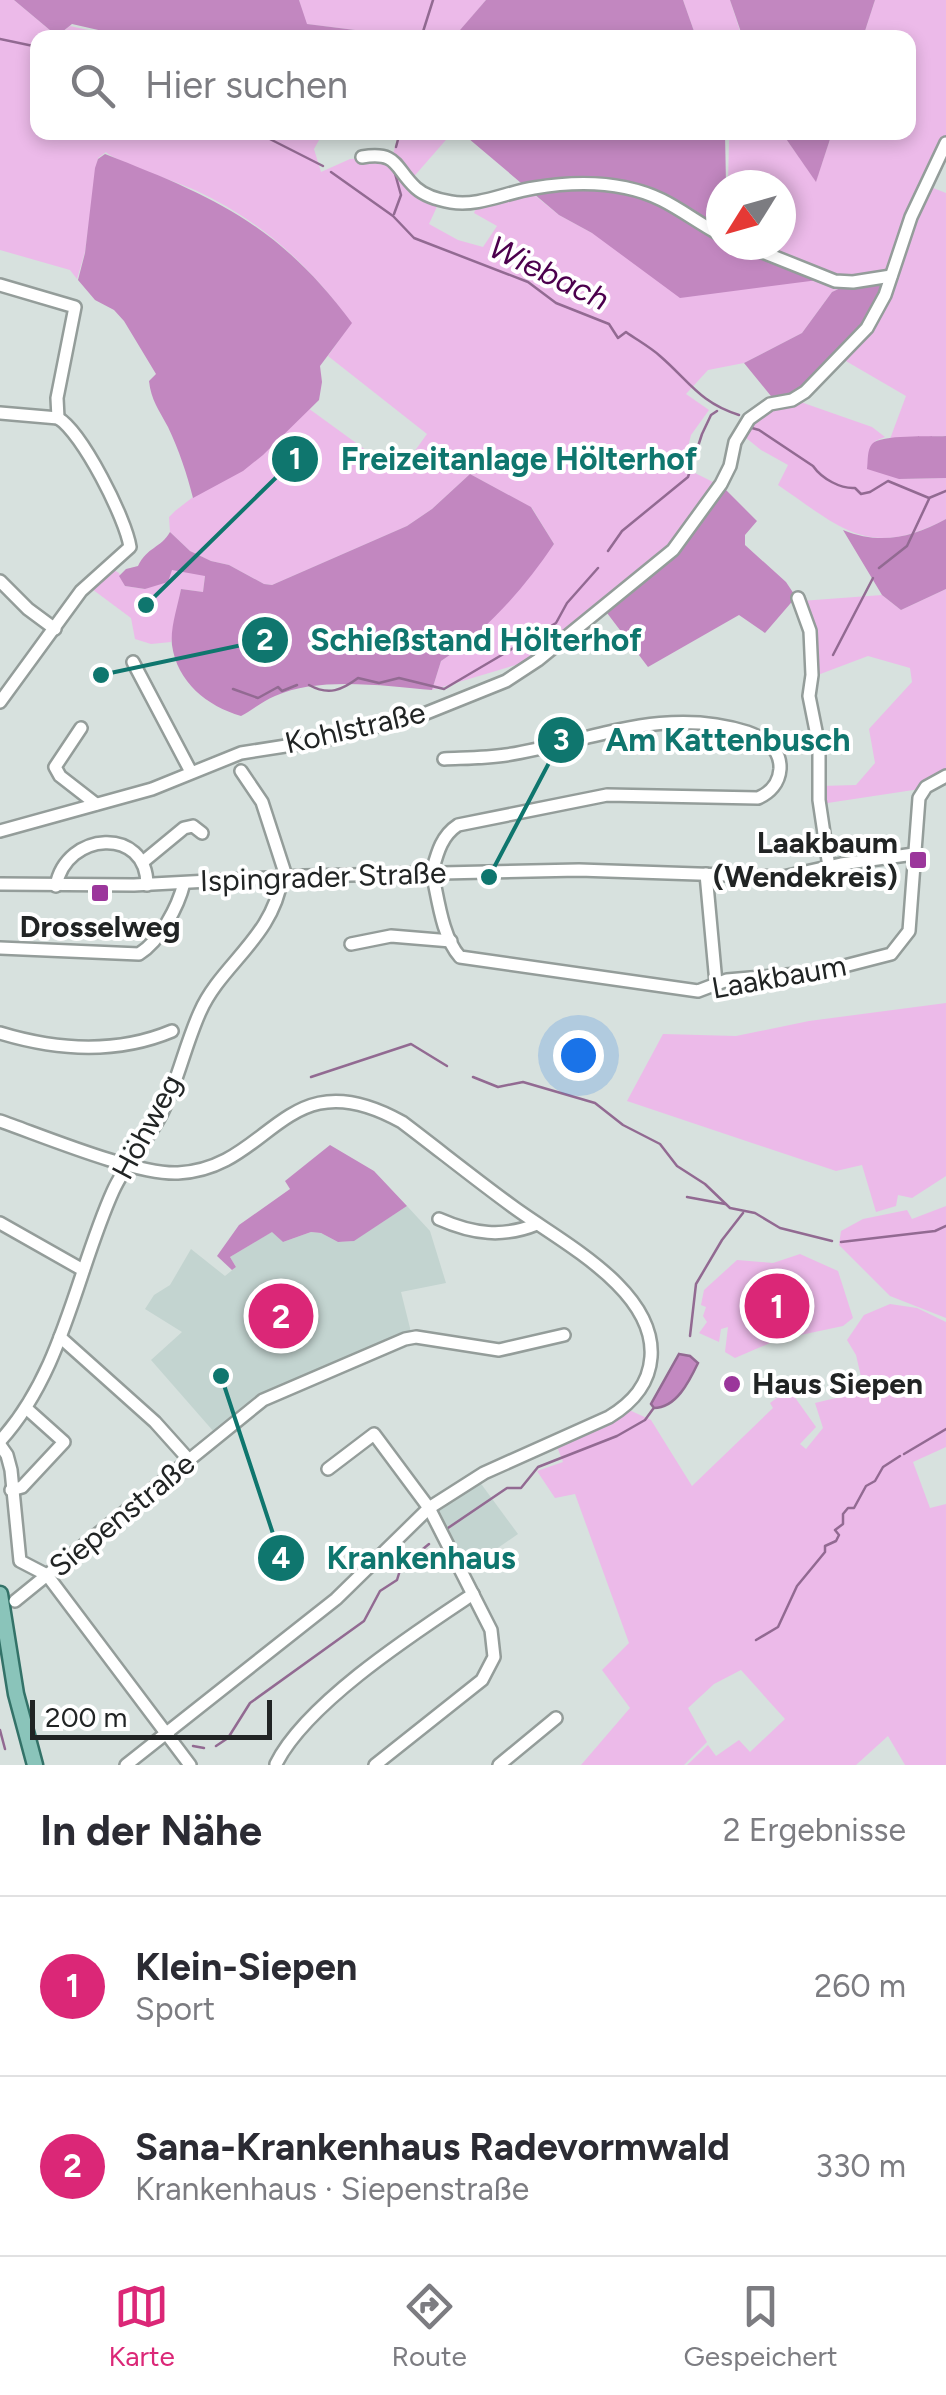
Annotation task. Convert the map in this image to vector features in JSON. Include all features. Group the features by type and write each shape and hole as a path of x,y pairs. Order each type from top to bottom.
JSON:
{"main road":[{"path":"0,1594 16,1694 35,1765"}],"street":[{"path":"784,260 843,283 891,276 911,217 946,143"},
{"path":"362,157 391,158 416,187 454,203 535,187 622,187 658,198 706,225"},
{"name":"Kohlstraße","path":"0,831 152,789 242,752 324,740 424,714 506,681 538,660 673,550 728,472 735,442 745,424 770,404 792,400 805,392 876,314 891,276"},
{"path":"0,285 75,307 57,398 58,418"},
{"path":"0,413 58,418 69,427 119,516 130,547 87,584 0,702"},
{"path":"0,581 55,629"},
{"path":"798,598 810,631 809,696 819,746 819,800 829,867"},
{"path":"133,662 191,772"},
{"path":"444,759 505,755 650,722 709,722 765,740 777,754 780,771 768,792 752,799 606,795 458,825 440,845 432,872 450,941"},
{"path":"81,728 55,767 60,776 96,804"},
{"path":"241,772 262,802 284,876"},
{"path":"914,854 919,798 926,787 946,776"},
{"path":"144,861 184,828 193,826 202,833"},
{"path":"56,886 63,865 80,849 93,844 118,844 144,861 148,884"},
{"name":"Ispingrader Straße","path":"0,884 148,884 284,876 597,870 783,877 914,854"},
{"name":"Laakbaum","path":"351,944 391,936 450,941 460,956 471,960 698,991 741,978 822,972 891,954 909,931 914,854"},
{"path":"706,874 716,983"},
{"name":"Höhweg","path":"0,1443 35,1392 60,1337 112,1193 162,1113 201,1009 252,944 273,908 284,876"},
{"path":"0,948 139,954 150,947 184,883"},
{"path":"0,1033 50,1044 104,1046 144,1043 172,1032"},
{"path":"0,1121 127,1164 168,1173 200,1170 225,1160 298,1111 331,1101 376,1107 402,1122 607,1276 638,1307 650,1334 647,1375 638,1394 623,1408 484,1473 429,1508 336,1599 126,1765"},
{"path":"439,1219 491,1234 520,1231 537,1224"},
{"path":"0,1224 83,1270"},
{"name":"Siepenstraße","path":"16,1602 262,1400 416,1337 499,1350 564,1335"},
{"path":"60,1337 156,1422 190,1461"},
{"path":"10,1490 22,1488 64,1442 26,1408"},
{"path":"328,1469 374,1434 429,1508 495,1644 486,1675 473,1690 375,1765"},
{"path":"0,1443 7,1456 20,1560 47,1575 190,1765"},
{"path":"276,1764 296,1734 348,1686 474,1594"},
{"path":"500,1765 556,1718"}],"shaded area":[{"path":"0,0 14,0 50,30 30,30 30,140 319,140 314,149 321,172 350,159 392,157 397,140 446,140 410,181 440,200 429,224 458,240 483,247 497,226 474,213 479,202 528,190 559,215 592,233 706,256 706,260 728,260 849,284 832,292 802,333 744,363 708,370 686,394 709,410 691,435 683,467 719,485 673,549 536,659 432,690 441,661 469,642 554,544 532,508 470,474 407,526 272,585 190,551 170,532 169,517 308,408 385,464 414,452 427,434 328,356 351,323 319,282 262,230 195,190 106,152 98,158 85,252 77,279 70,270 0,250"},
{"path":"14,0 299,0 307,24 355,30 98,30 72,24 64,30 50,30"},
{"path":"299,0 486,0 461,30 355,30 306,24"},
{"path":"486,0 683,0 694,30 460,30"},
{"path":"683,0 730,0 740,30 694,30"},
{"path":"730,0 875,0 865,30 740,30"},
{"path":"875,0 946,0 946,140 891,274 853,281 791,260 796,260 796,170 728,170 730,140 787,140 816,181 830,140 916,140 916,30 865,30"},
{"path":"470,140 725,140 726,170 706,170 706,260 780,260 826,279 680,298 592,233 559,215"},
{"path":"787,140 830,140 816,182"},
{"path":"105,154 180,185 242,218 298,261 352,323 320,366 319,400 243,471 193,498 176,444 152,394 149,381 156,374 124,321 114,310 95,300 78,280 95,168"},
{"path":"928,186 946,193 946,436 890,439 906,396 839,357 857,341"},
{"path":"889,277 875,313 804,390 775,401 744,363 802,333 832,292 849,284"},
{"path":"795,400 872,427 885,437 875,441 899,479 946,478 946,519 919,531 876,538 839,525 778,485 788,465 740,433 761,410"},
{"path":"946,436 946,478 899,479 867,469 869,449 877,441"},
{"path":"470,474 531,507 554,544 503,608 441,661 432,690 353,684 311,686 275,696 241,716 228,712 187,681 172,645 181,589 203,592 205,576 172,570 168,582 145,589 125,586 119,576 138,566 170,532 190,551 272,585 407,526"},
{"path":"721,485 757,521 745,535 745,545 786,582 796,597 765,633 739,615 648,667 604,609 675,549"},
{"path":"946,519 946,589 901,610 882,595 843,530 870,537 895,537"},
{"path":"112,569 119,573 125,586 145,589 171,569 205,575 203,592 181,589 171,642 151,644 135,639 131,618 92,589"},
{"path":"946,589 946,772 920,789 821,804 821,786 856,785 875,763 869,729 912,682 910,668 868,656 815,676 801,601 882,595 901,610"},
{"path":"946,1003 946,1176 912,1198 898,1195 896,1206 876,1212 862,1165 836,1171 627,1101 663,1034 736,1036 809,1021"},
{"path":"330,1145 374,1171 407,1206 354,1241 338,1242 311,1232 283,1242 272,1232 230,1257 236,1267 232,1270 217,1256 239,1225 290,1189 285,1181"},
{"path":"407,1206 430,1231 446,1283 401,1292 411,1332 258,1394 214,1432 151,1360 182,1332 145,1309 154,1295 170,1285 191,1249 225,1276 236,1267 230,1257 273,1231 283,1242 311,1232 338,1242 353,1241"},
{"path":"946,1206 946,1318 890,1296 839,1245 841,1231 863,1219 907,1210 912,1219"},
{"path":"800,1254 838,1271 853,1318 843,1326 777,1340 735,1358 725,1352 728,1327 721,1329 719,1342 699,1333 707,1322 703,1316 706,1307 701,1305 704,1290 737,1260 773,1263"},
{"path":"890,1304 917,1308 946,1322 946,1447 913,1462 930,1508 946,1504 946,1765 905,1765 888,1736 856,1765 687,1765 708,1745 716,1756 739,1740 750,1752 785,1719 741,1670 714,1684 688,1708 707,1742 684,1765 581,1765 630,1708 602,1670 629,1643 575,1494 555,1498 537,1471 563,1462 556,1444 627,1409 651,1420 692,1486 773,1408 770,1403 789,1389 816,1427 800,1444 806,1449 823,1428 815,1403 844,1396 862,1381 856,1355 847,1340 864,1315"},
{"path":"679,1354 698,1363 675,1399 654,1408 651,1404"},
{"path":"479,1481 518,1534 466,1570 437,1513 441,1504"}],"waterway":[{"path":"424,30 433,0"},
{"name":"Wiebach","path":"0,39 30,45"},
{"name":"Wiebach","path":"272,140 323,166"},
{"path":"396,147 398,140"},
{"path":"394,170 401,195 394,214"},
{"name":"Wiebach","path":"331,172 393,216 414,238 528,282 556,303 609,324 618,338 626,332 656,353 705,398 739,415"},
{"path":"608,551 622,531 688,477 702,434 717,411"},
{"name":"Wiebach","path":"752,428 827,479 855,488 861,494 888,481 929,498 946,491"},
{"path":"879,568 907,546 929,499"},
{"path":"309,685 329,691 358,678 379,683 399,678 444,689 556,623 567,603 598,568"},
{"path":"833,655 873,578"},
{"path":"233,689 258,698 278,687 282,691 297,685"},
{"path":"311,1077 411,1044 447,1066"},
{"path":"473,1077 498,1087 523,1082 595,1103 623,1125 660,1144 677,1166 705,1184 730,1208 755,1213 780,1228 832,1241"},
{"path":"687,1197 725,1204"},
{"path":"690,1336 696,1284 743,1213"},
{"path":"841,1242 935,1231 946,1226"},
{"path":"448,1528 507,1488 521,1488 538,1467 617,1436 645,1420 653,1409"},
{"path":"904,1454 946,1429"},
{"path":"756,1640 778,1627 797,1586 825,1552 825,1546 836,1541 839,1535 835,1530 843,1524 843,1514 854,1508 883,1467 900,1456"},
{"path":"216,1746 228,1738 250,1703 364,1621 380,1591 397,1580 401,1567 429,1544"},
{"path":"0,1730 5,1749"},
{"path":"193,1746 204,1748"}],"place":[{"name":"Freizeitanlage Hölterhof","path":"146,605"},
{"name":"Schießstand Hölterhof","path":"101,675"},
{"name":"Laakbaum (Wendekreis)","path":"918,860"},
{"name":"Am Kattenbusch","path":"489,877"},
{"name":"Drosselweg","path":"100,893"},
{"name":"Klein-Siepen","path":"777,1306"},
{"name":"Sana-Krankenhaus Radevormwald","path":"281,1316"},
{"name":"Krankenhaus","path":"221,1376"},
{"name":"Haus Siepen","path":"732,1384"}]}
